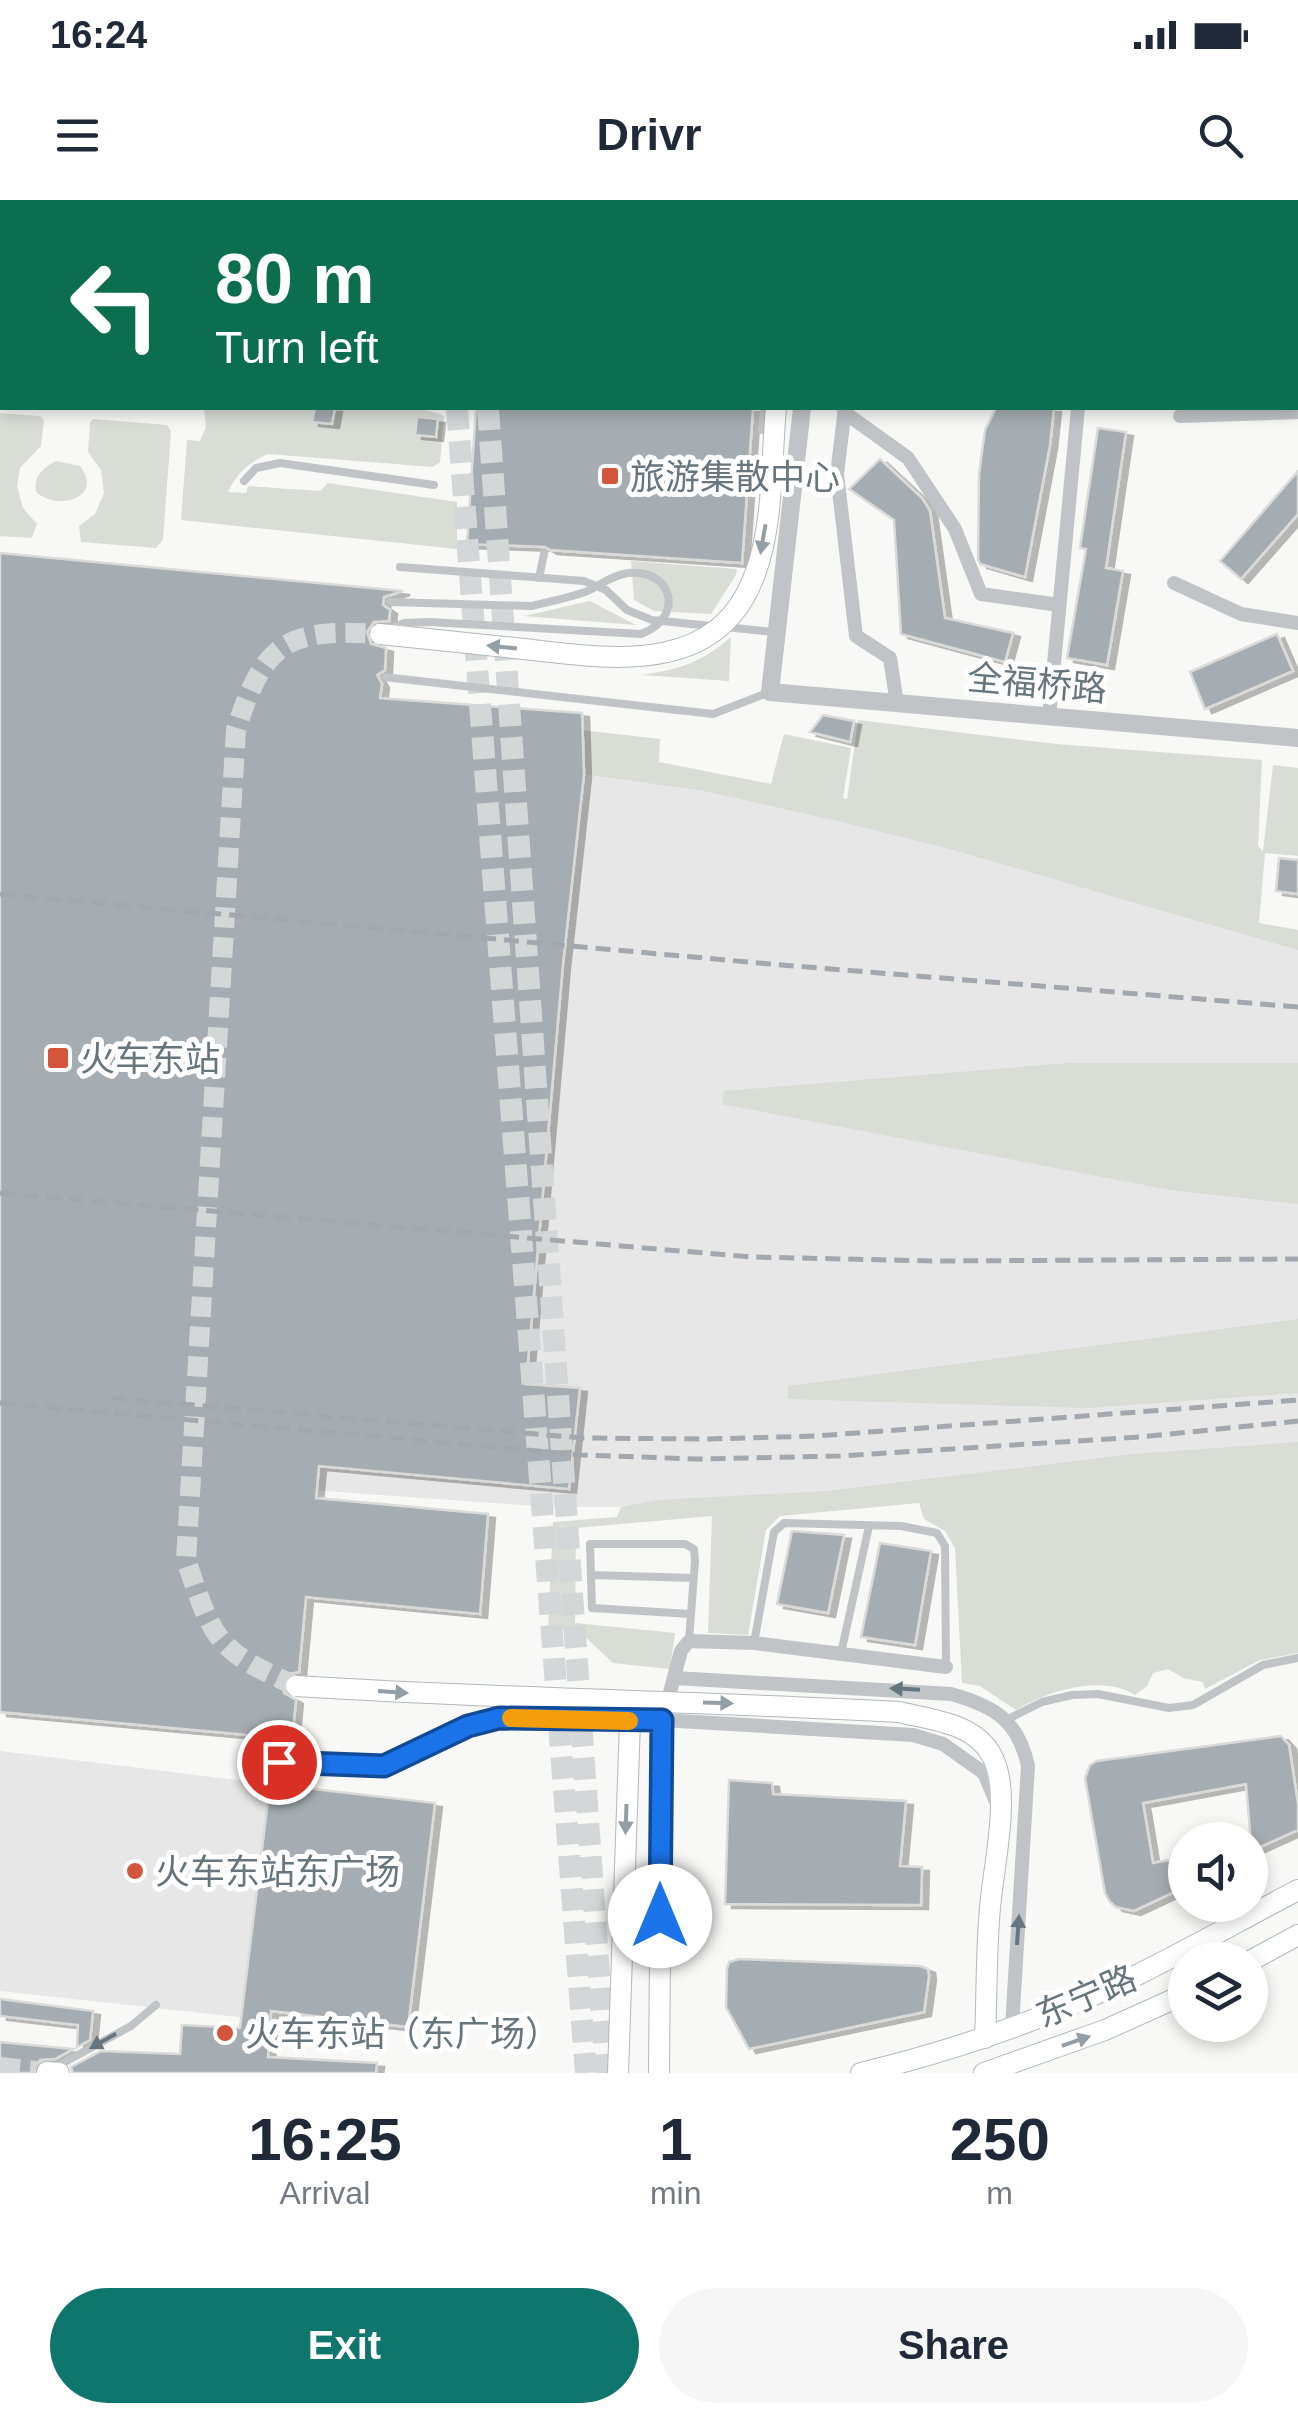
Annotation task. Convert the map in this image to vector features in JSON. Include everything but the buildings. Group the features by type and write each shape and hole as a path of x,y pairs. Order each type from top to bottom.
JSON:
{"main road":[{"path":"380,634 608,658 658,656 697,642 725,620 755,577 766,525 776,410"},
{"path":"296,1686 451,1696 738,1703 899,1712 974,1734 992,1754 1000,1775 989,1911 985,2038"},
{"path":"659,2073 662,1720"},
{"path":"618,2073 630,1721"},
{"name":"东宁路","path":"862,2073 985,2038 1134,1976 1298,1890"},
{"path":"1268,1951 1298,1935"},
{"name":"东宁路","path":"998,2071 1168,2002"}],"street":[{"path":"770,692 802,410"},
{"path":"844,410 908,458 955,529 981,594 1059,605"},
{"path":"844,410 838,474 856,636 890,658 897,704"},
{"path":"1049,718 1078,410"},
{"path":"1180,416 1298,412"},
{"path":"1174,583 1242,614 1298,623"},
{"name":"全福桥路","path":"770,692 1298,738"},
{"path":"662,1720 681,1651 689,1641 754,1643 946,1667"},
{"path":"675,1678 951,1694 982,1703 1006,1720 1023,1742 1028,1766 1012,2027"},
{"path":"630,1721 913,1734 943,1744 984,1773 1000,1811"}],"lane":[{"path":"762,430 764,410"},
{"path":"244,480 256,468 280,463 434,485"},
{"path":"540,578 544,554"},
{"path":"400,567 584,582 606,590 627,610 652,620 776,632"},
{"path":"380,634 404,622 429,622 641,634 659,627 670,609 660,582 642,574 626,574 584,592 531,606 390,602"},
{"path":"384,677 714,714 770,692"},
{"path":"754,1643 774,1532 784,1523 901,1526 937,1534 945,1546 946,1667"},
{"path":"841,1654 869,1526"},
{"path":"689,1641 694,1578 694,1549 685,1544 590,1544 592,1608 691,1614"},
{"path":"591,1575 694,1578"},
{"path":"1006,1720 1042,1702 1072,1695 1098,1694 1169,1708 1193,1705 1264,1665 1298,1658"},
{"path":"279,1762 384,1766 468,1726 499,1718 630,1721"},
{"path":"53,2072 131,2026 156,2005"}],"shaded area":[{"path":"204,410 426,410 444,416 440,462 433,467 268,454 244,469 228,492 246,493 248,486 320,491 328,483 457,502 457,549 181,520 187,440 200,441 206,427"},
{"path":"0,413 40,416 44,420 41,446 20,468 17,486 23,508 37,524 32,538 0,536"},
{"path":"93,419 167,425 171,431 163,540 156,548 81,542 79,526 95,514 104,493 101,470 88,452"},
{"path":"56,461 80,466 86,477 83,493 76,498 56,501 36,492 40,473"},
{"path":"631,561 737,569 711,614 654,611 634,600"},
{"path":"590,601 636,625 524,616"},
{"path":"731,637 729,681 642,675 690,663"},
{"path":"0,692 585,744 843,798 1259,924 1298,930 1298,1462 621,1507 549,1507 0,1468"},
{"path":"858,720 1056,744 1262,760 1258,846 1263,851 1273,765 1298,768 1298,856 1265,853 1259,923 1298,930 1298,950 953,850 842,822 704,791 584,774 585,744 581,730 660,739 659,762 771,784 784,734 851,748 843,798 847,800"},
{"path":"1069,1063 1298,1063 1298,1204 1170,1190 722,1104 724,1091"},
{"path":"1298,1319 1298,1393 1087,1408 788,1399 788,1386"},
{"path":"1298,1442 1298,1653 1260,1660 1205,1689 1203,1682 1183,1678 1168,1669 1153,1673 1147,1686 1135,1695 1107,1686 1075,1688 1016,1710 980,1686 962,1683 955,1548 945,1531 924,1519 919,1503 780,1516 766,1530 748,1635 708,1633 712,1516 576,1528 575,1623 675,1633 670,1669 613,1663 580,1632 548,1628 553,1522 617,1517 621,1507 658,1500 827,1491 1133,1454"},
{"name":"火车东站东广场","path":"0,1751 270,1784 248,2018 0,1991"}],"tunnel":[{"path":"457,410 586,2073"},
{"path":"488,410 606,2073"},
{"path":"296,1686 249,1663 222,1640 204,1609 186,1560 236,730 257,677 284,646 323,634 380,634"},
{"path":"0,2067 47,2072"}],"railway":[{"path":"0,894 1298,1007"},
{"path":"0,1193 751,1257 935,1261 1298,1259"},
{"path":"111,1398 583,1438 708,1439 816,1436 1298,1400"},
{"path":"0,1403 582,1455 697,1459 840,1456 1140,1437 1298,1421"}],"slow traffic":[{"path":"511,1718 629,1721"}],"place":[{"name":"旅游集散中心","path":"610,476"},
{"name":"火车东站","path":"58,1058"},
{"name":"火车东站东广场","path":"135,1871"},
{"name":"火车东站（东广场）","path":"225,2033"}],"route":[{"path":"279,1762 384,1766 468,1726 499,1718 662,1720 660,1916"}]}
